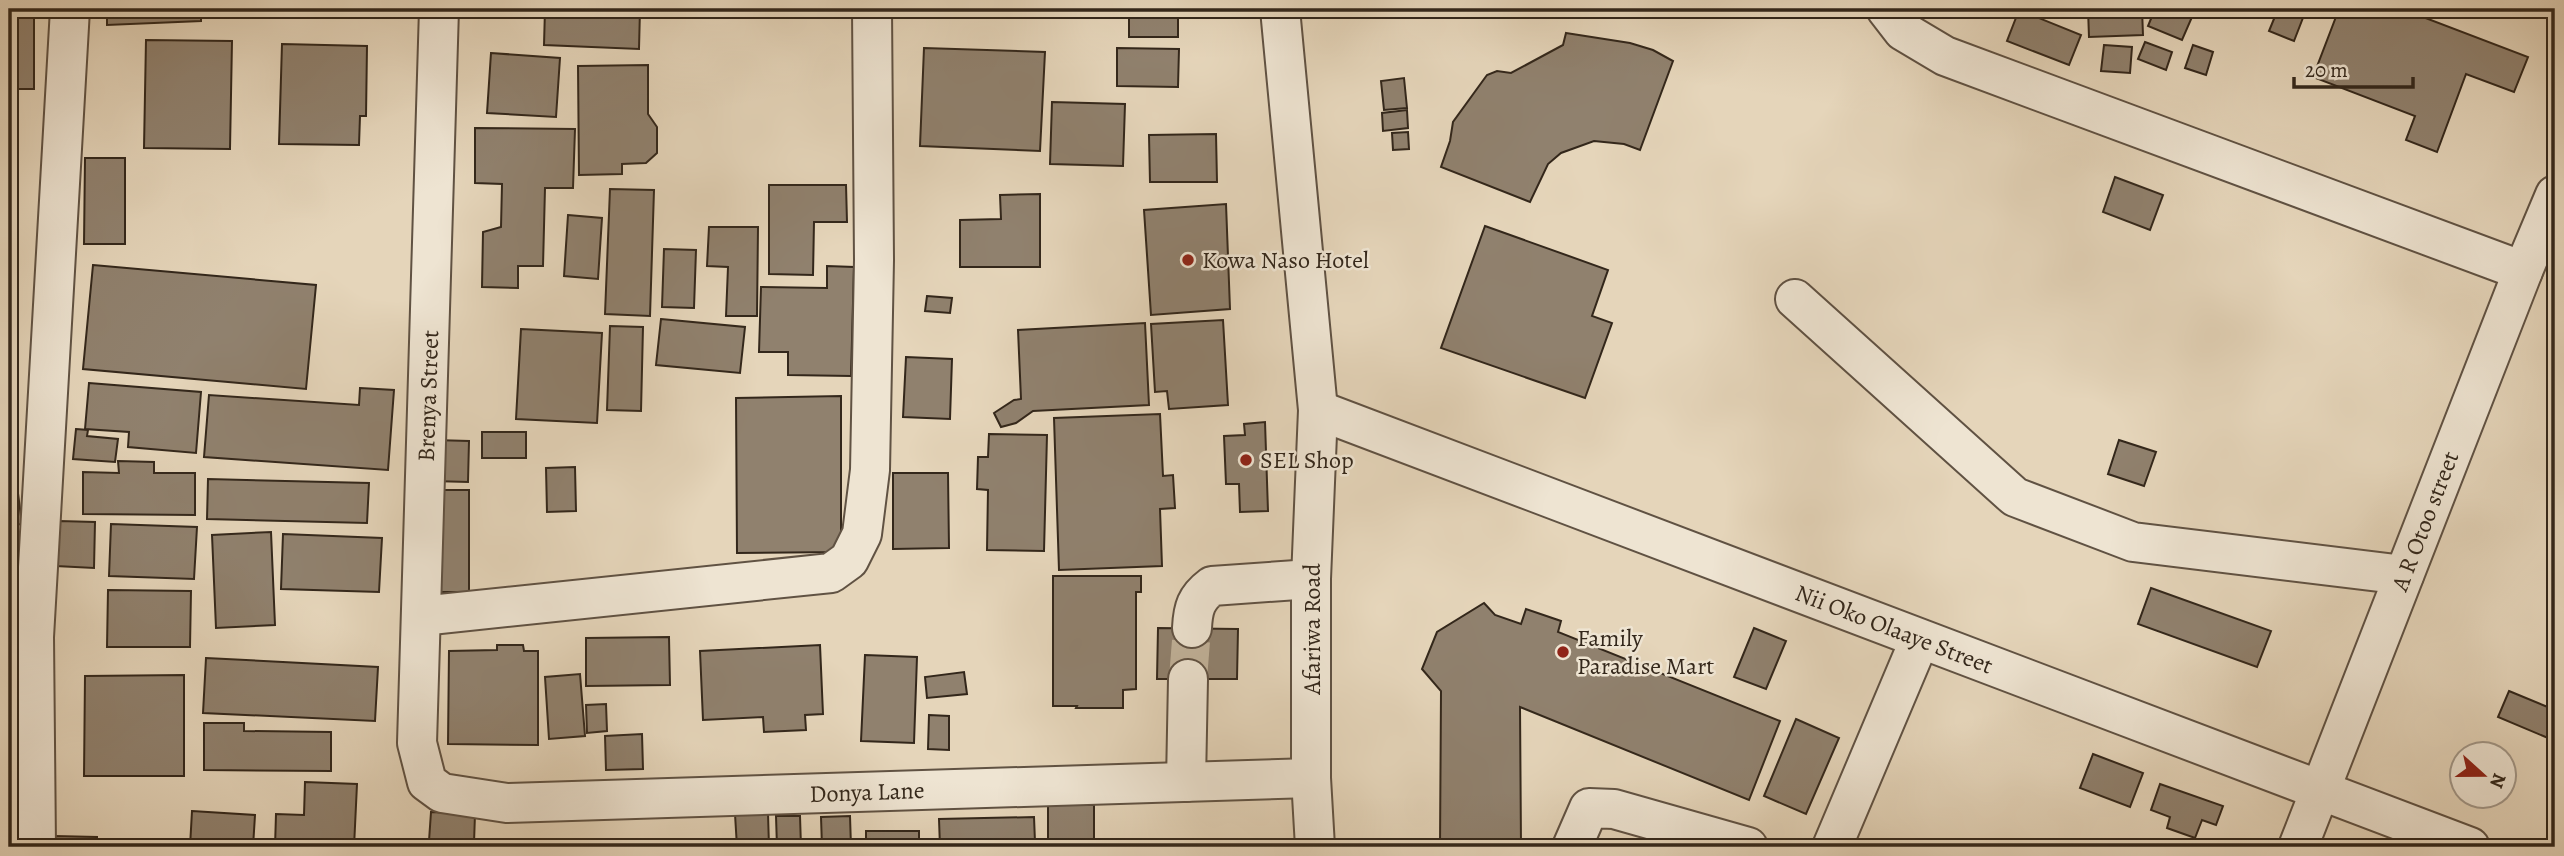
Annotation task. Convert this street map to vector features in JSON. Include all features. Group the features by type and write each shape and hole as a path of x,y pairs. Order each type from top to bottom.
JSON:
{"street":[{"path":"36,847 34,637 70,9"},
{"name":"Brenya Street","path":"427,782 416,743 439,9"},
{"path":"421,615 831,573 849,560 862,534 870,470 874,260 872,9"},
{"name":"Afariwa Road","path":"1280,9 1318,410 1311,579 1311,778 1315,847"},
{"path":"1886,9 1903,31 1945,57 2523,271"},
{"name":"A R Otoo street","path":"2298,847 2555,195"},
{"path":"1795,299 2015,497 2133,542 2404,575"},
{"name":"Nii Oko Olaaye Street","path":"1318,410 2470,847"},
{"path":"1192,628 1193,609 1200,595 1212,586 1311,579"},
{"path":"1832,847 1920,639"},
{"path":"1186,782 1188,679"},
{"name":"Donya Lane","path":"427,782 442,793 507,803 1311,778"},
{"path":"1572,847 1589,808 1614,809 1748,847"}],"building":[{"path":"9,9 34,9 34,89 9,89"},
{"path":"107,9 201,9 201,21 107,25"},
{"path":"545,9 640,9 639,49 544,45"},
{"path":"2088,9 2142,9 2143,35 2089,37"},
{"path":"2155,9 2174,9 2192,17 2182,40 2148,26"},
{"path":"2278,9 2306,10 2294,41 2269,31"},
{"path":"2339,9 2402,9 2528,57 2514,92 2466,74 2437,152 2406,140 2415,116 2313,77"},
{"path":"1178,10 1178,37 1129,37 1129,11"},
{"path":"2019,10 2081,35 2069,65 2007,41"},
{"path":"1566,33 1630,43 1653,50 1673,61 1640,150 1624,144 1594,141 1561,153 1548,164 1530,202 1441,167 1453,122 1487,75 1497,71 1511,73 1563,45"},
{"path":"146,40 232,41 230,149 144,148"},
{"path":"2145,42 2172,52 2166,70 2138,59"},
{"path":"282,44 367,46 366,116 360,116 359,145 279,144"},
{"path":"2104,45 2132,47 2130,73 2101,71"},
{"path":"2193,45 2213,52 2206,75 2185,68"},
{"path":"924,48 1045,52 1040,151 920,146"},
{"path":"1117,48 1179,49 1178,87 1117,86"},
{"path":"491,53 560,58 556,117 487,113"},
{"path":"648,65 648,114 657,127 657,153 646,163 622,164 622,174 579,175 578,66"},
{"path":"1404,78 1407,108 1384,110 1381,81"},
{"path":"9,101 17,101 18,178 9,178"},
{"path":"1052,102 1125,104 1123,166 1050,164"},
{"path":"1407,110 1408,128 1383,131 1382,113"},
{"path":"475,128 575,129 573,188 545,188 543,266 518,266 518,288 482,287 483,232 501,227 502,184 475,183"},
{"path":"1408,132 1409,149 1393,150 1392,133"},
{"path":"1216,134 1217,182 1150,182 1149,135"},
{"path":"85,158 125,158 125,244 84,244"},
{"path":"2115,177 2163,195 2150,230 2103,212"},
{"path":"769,185 846,185 847,222 814,222 813,275 769,274"},
{"path":"610,189 654,190 650,316 605,314"},
{"path":"9,191 12,230 9,231"},
{"path":"1040,194 1040,267 960,267 960,220 1001,219 1000,195"},
{"name":"Kowa Naso Hotel","path":"1226,204 1230,309 1151,315 1144,210"},
{"path":"568,215 602,218 598,279 564,276"},
{"path":"1485,226 1608,270 1592,316 1612,323 1585,398 1441,348"},
{"path":"709,227 758,227 757,316 726,316 728,267 707,266"},
{"path":"664,249 696,250 694,308 662,307"},
{"path":"93,265 316,285 306,389 83,369"},
{"path":"827,266 854,267 851,376 788,375 788,352 759,352 761,287 827,288"},
{"path":"927,296 952,298 950,313 925,311"},
{"path":"661,319 745,327 740,373 656,365"},
{"path":"1223,320 1228,405 1169,409 1167,391 1155,392 1151,324"},
{"path":"9,322 13,368 9,368"},
{"path":"1145,323 1149,405 1033,411 1016,423 1001,427 994,413 1014,400 1021,399 1018,330"},
{"path":"610,326 643,327 641,411 607,410"},
{"path":"521,329 602,333 597,423 516,419"},
{"path":"906,357 952,359 950,419 903,417"},
{"path":"89,383 201,392 196,453 128,447 129,432 85,429"},
{"path":"360,388 394,390 388,470 204,457 209,395 359,405"},
{"path":"841,396 841,552 737,553 736,398"},
{"path":"1160,414 1163,476 1173,475 1175,508 1160,509 1162,566 1059,570 1054,418"},
{"name":"SEL Shop","path":"1265,422 1268,511 1240,512 1239,484 1226,484 1224,436 1245,435 1244,424"},
{"path":"76,429 88,430 87,436 118,439 115,462 73,459"},
{"path":"482,432 526,432 526,458 482,458"},
{"path":"989,434 1047,435 1044,551 987,550 988,490 977,489 978,457 988,457"},
{"path":"434,440 469,441 468,482 433,481"},
{"path":"2119,440 2156,452 2144,486 2108,474"},
{"path":"9,455 13,455 22,524 9,526"},
{"path":"118,461 154,462 154,473 195,473 195,515 83,514 83,472 119,473"},
{"path":"575,467 576,511 547,512 546,468"},
{"path":"893,473 948,473 949,548 893,549"},
{"path":"208,479 369,483 367,523 207,519"},
{"path":"434,490 469,490 469,592 434,592"},
{"path":"59,521 95,522 94,568 56,566"},
{"path":"111,524 197,527 194,579 109,576"},
{"path":"271,532 275,625 216,628 212,535"},
{"path":"283,534 382,538 379,592 281,589"},
{"path":"1053,576 1141,576 1141,592 1136,592 1136,689 1123,690 1123,708 1053,706"},
{"path":"2151,588 2271,631 2257,667 2138,624"},
{"path":"108,590 191,591 190,647 107,647"},
{"path":"1484,603 1495,615 1521,624 1526,609 1561,621 1558,632 1780,721 1749,800 1520,707 1521,847 1440,847 1441,691 1422,669 1437,632"},
{"path":"1158,628 1238,629 1237,679 1157,679"},
{"path":"1754,628 1786,641 1766,689 1734,677"},
{"path":"669,637 670,685 586,686 586,638"},
{"path":"497,645 523,645 524,651 538,651 538,745 448,744 449,651 497,650"},
{"path":"820,645 823,714 805,715 806,730 764,732 763,717 703,720 700,651"},
{"path":"865,655 917,657 914,743 861,741"},
{"path":"206,658 378,667 375,721 203,713"},
{"path":"964,672 967,694 927,698 925,677"},
{"path":"580,674 585,736 549,739 545,677"},
{"path":"184,675 184,776 84,776 85,676"},
{"path":"2509,691 2555,710 2555,741 2498,717"},
{"path":"606,704 607,731 587,733 586,705"},
{"path":"929,715 949,716 949,750 928,749"},
{"path":"1796,719 1839,738 1806,814 1764,796"},
{"path":"204,723 244,723 244,731 331,732 331,771 204,770"},
{"path":"642,734 643,769 606,770 605,736"},
{"path":"2093,754 2143,773 2130,807 2080,788"},
{"path":"305,782 357,784 354,847 275,847 276,814 304,815"},
{"path":"2160,784 2223,806 2216,825 2202,820 2195,838 2167,828 2170,817 2151,810"},
{"path":"1048,805 1094,805 1094,847 1048,847"},
{"path":"192,811 255,815 253,847 190,847"},
{"path":"431,812 475,814 474,843 429,841"},
{"path":"768,813 769,847 737,847 735,814"},
{"path":"776,816 800,816 801,847 777,847"},
{"path":"850,816 851,847 822,847 821,817"},
{"path":"1034,817 1035,842 1039,841 1039,847 940,847 939,819"},
{"path":"866,831 919,831 919,847 866,847"},
{"path":"54,836 97,837 97,847 54,847"},
{"path":"666,839 667,847 638,847 638,842"}],"tunnel":[{"path":"1188,679 1192,628"}],"place":[{"name":"Kowa Naso Hotel","path":"1188,260"},
{"name":"SEL Shop","path":"1246,460"},
{"name":"Family Paradise Mart","path":"1563,652"}]}
